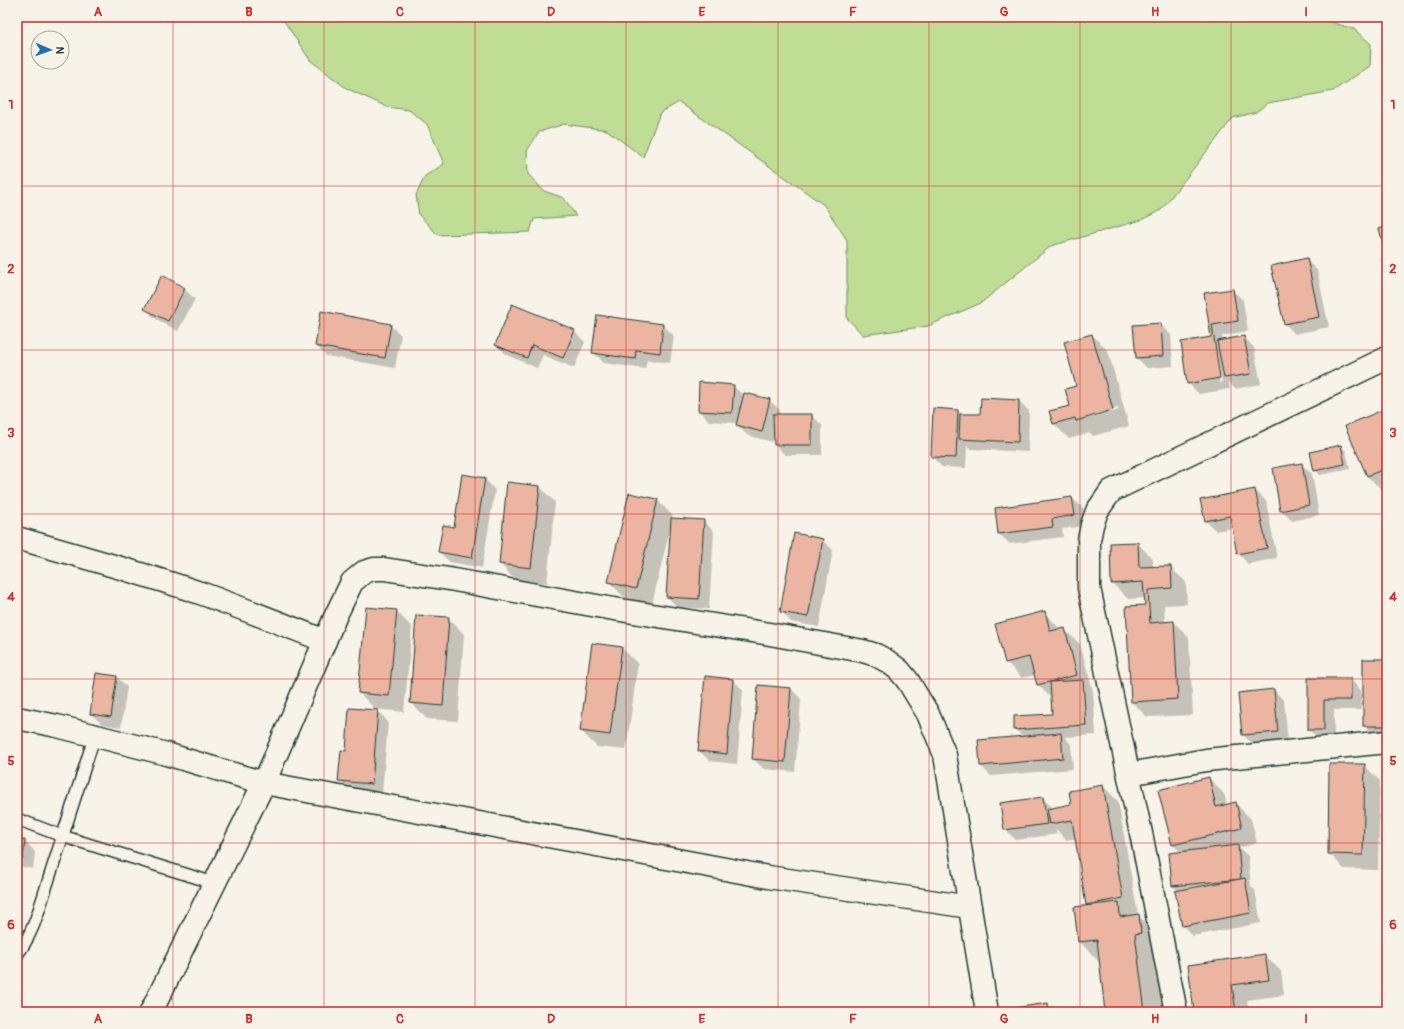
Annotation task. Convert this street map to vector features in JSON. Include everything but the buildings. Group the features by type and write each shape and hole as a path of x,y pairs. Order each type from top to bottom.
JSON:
{"street":[{"path":"1176,1012 1129,774 1090,588 1089,540 1092,525 1100,506 1112,491 1387,358"},
{"path":"17,538 85,557 202,594 325,641"},
{"path":"150,1012 264,783 336,615 352,582 364,572 374,569 449,579 601,607 764,633 863,651 876,655 887,661 899,670 908,681 928,714 945,755 987,1012"},
{"path":"17,718 95,735 163,753 264,783 768,877 970,907"},
{"path":"1129,774 1206,760 1387,742"}],"lane":[{"path":"17,956 32,930 95,735"},
{"path":"17,819 62,836 214,883"}],"green space":[{"path":"266,17 1314,17 1354,29 1371,44 1370,66 1333,91 1268,103 1256,112 1233,118 1161,210 1141,220 1051,246 981,303 928,326 863,335 847,318 847,240 824,205 679,102 660,113 643,157 607,130 564,124 539,132 527,151 528,174 544,191 564,198 576,216 534,219 530,232 438,235 419,215 416,195 425,176 444,164 427,124 409,110 387,107 346,88 310,60 284,21"}]}
